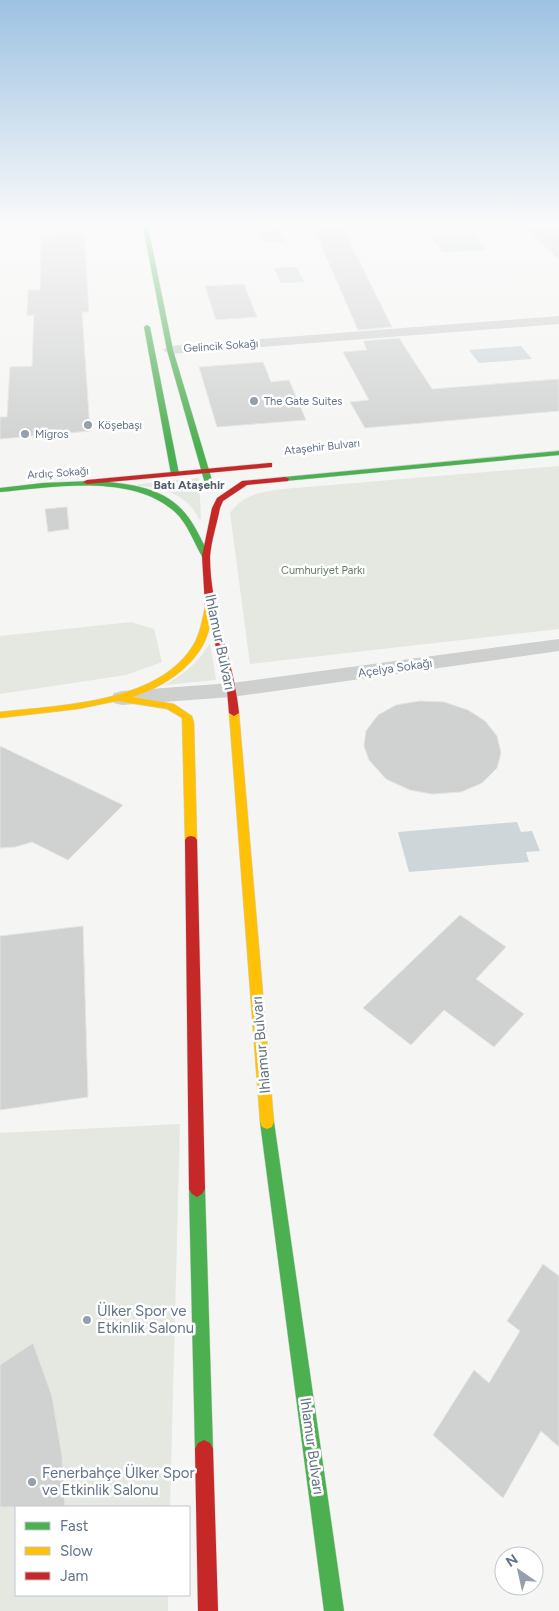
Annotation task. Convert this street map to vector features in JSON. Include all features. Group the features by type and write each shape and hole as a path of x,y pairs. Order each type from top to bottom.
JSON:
{"main road":[{"path":"159,297 170,350 216,508"},
{"path":"144,314 176,474"},
{"name":"Gelincik Sokağı","path":"152,351 170,350"},
{"path":"216,508 220,500 230,492 245,483 256,480 559,453"},
{"name":"Ataşehir Bulvarı","path":"87,482 283,464"},
{"name":"Ardıç Sokağı","path":"0,490 87,482 127,487 169,502 178,511 206,556"},
{"name":"Ihlamur Bulvarı","path":"216,508 206,556 210,606 232,690 268,1132 336,1601"},
{"path":"0,715 119,698 151,685 178,670 193,654 202,640 210,606"},
{"path":"119,698 170,706 187,716 189,723 196,1122 208,1611"}],"street":[{"name":"Gelincik Sokağı","path":"170,350 559,320"},
{"name":"Açelya Sokağı","path":"119,698 232,690 559,645"}],"green space":[{"name":"Cumhuriyet Parkı","path":"559,466 559,629 250,664 230,513 247,498 260,493 283,489"},
{"path":"199,478 201,519 199,519 188,504 174,494 157,488 138,486 138,484"},
{"path":"131,622 154,629 162,662 126,675 0,694 0,636"},
{"path":"210,643 216,680 165,685 190,667"},
{"name":"Ülker Spor ve Etkinlik Salonu","path":"180,1124 170,1506 15,1506 15,1596 168,1596 168,1611 0,1611 0,1133"}],"shaded area":[{"path":"521,346 532,359 479,363 469,350"},
{"path":"517,822 521,832 532,831 540,851 526,852 529,862 409,872 398,832"}],"building":[{"path":"28,297 88,297 89,312 82,312 90,431 0,439 0,417 7,417 10,367 32,366 34,315 27,316"},
{"path":"209,297 249,297 257,317 216,320"},
{"path":"344,297 377,297 392,327 358,330"},
{"path":"399,338 432,389 559,379 559,411 365,428 350,402 369,400 343,352 367,350 363,341"},
{"name":"The Gate Suites","path":"263,362 271,382 289,380 306,420 217,427 199,367"},
{"path":"67,507 69,529 48,532 45,509"},
{"path":"420,701 444,702 468,710 485,721 497,736 501,753 497,768 482,783 461,792 432,794 410,790 386,779 369,760 364,746 366,731 378,715 396,705"},
{"path":"0,746 123,805 68,860 32,842 15,847 0,848"},
{"path":"460,915 506,947 476,979 524,1014 494,1047 444,1010 411,1045 363,1008"},
{"path":"83,926 88,1097 0,1110 0,936"},
{"path":"543,1264 559,1276 559,1447 541,1431 503,1498 433,1435 474,1370 489,1383 520,1331 507,1321"},
{"name":"Fenerbahçe Ülker Spor ve Etkinlik Salonu","path":"33,1343 52,1396 62,1456 65,1506 0,1507 0,1365"}],"traffic: fast":[{"path":"159,297 170,350 210,487"},
{"path":"147,327 175,474"},
{"path":"285,479 559,453"},
{"path":"0,490 68,484 118,485 141,490 161,498 178,510 190,526 206,556"},
{"path":"267,1122 334,1611"},
{"path":"197,1189 204,1449"}],"traffic: slow":[{"path":"0,715 78,706 133,693 158,682 179,668 195,650 203,635 210,607"},
{"path":"119,698 170,706 187,716 189,723 191,840"},
{"path":"234,713 267,1122"}],"traffic: jam":[{"path":"87,482 269,465"},
{"path":"234,713 232,690 210,605 206,556 216,508 220,500 245,483 285,479"},
{"path":"191,840 197,1189"},
{"path":"204,1449 208,1611"}],"place":[{"name":"The Gate Suites","path":"254,401"},
{"name":"Köşebaşı","path":"88,425"},
{"name":"Migros","path":"25,434"},
{"name":"Ülker Spor ve Etkinlik Salonu","path":"87,1320"},
{"name":"Fenerbahçe Ülker Spor ve Etkinlik Salonu","path":"32,1482"}],"district":[{"name":"Batı Ataşehir","path":"189,485"}]}
